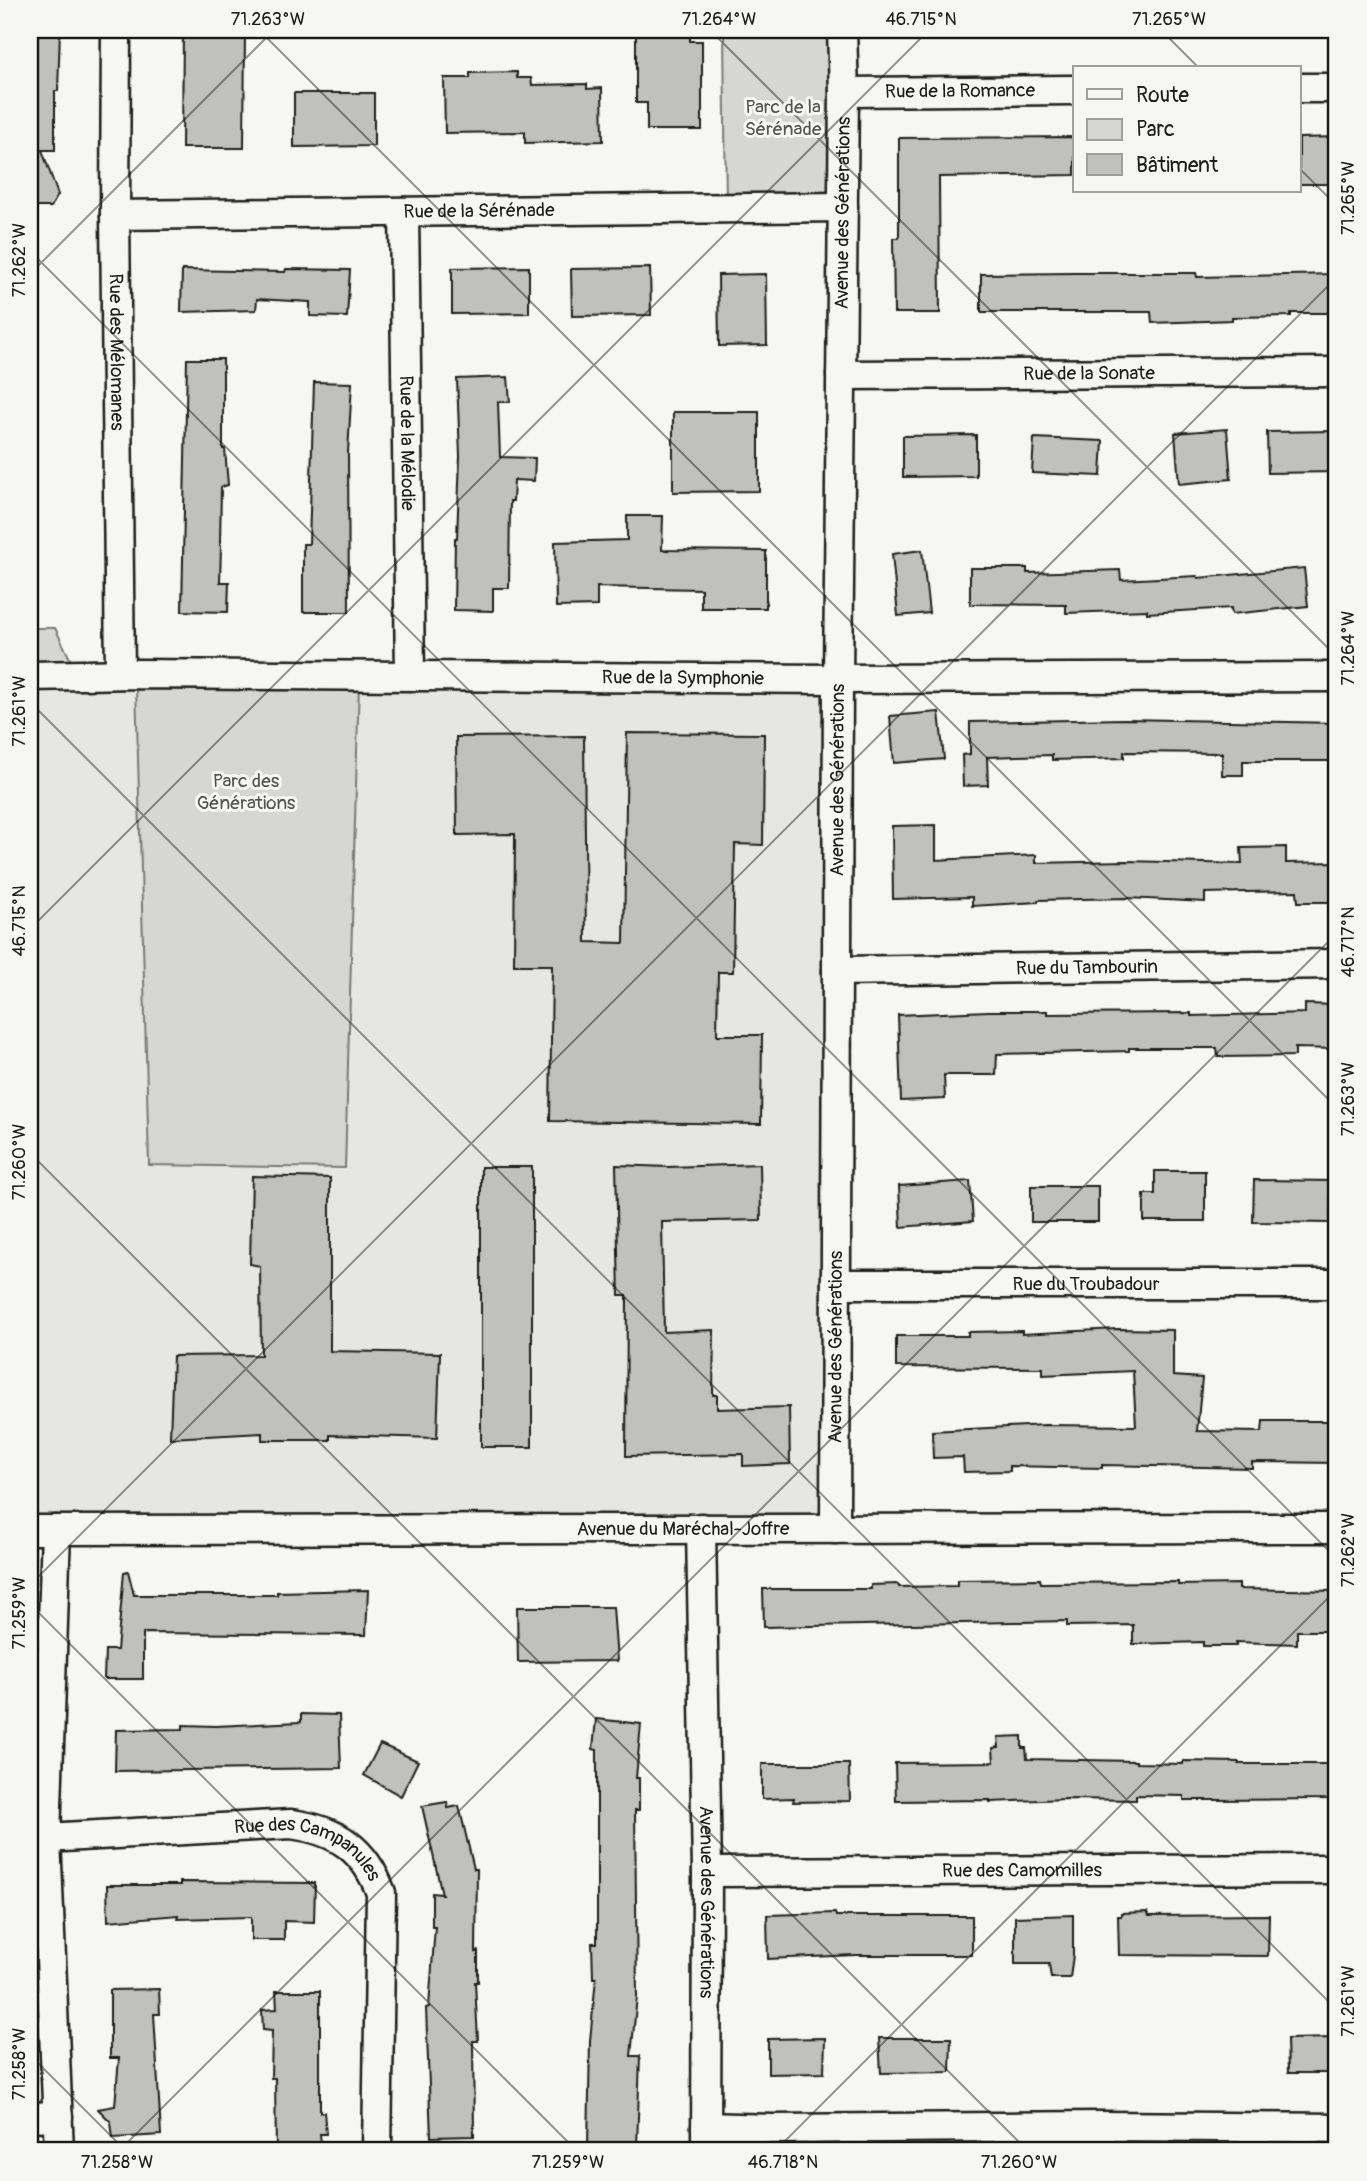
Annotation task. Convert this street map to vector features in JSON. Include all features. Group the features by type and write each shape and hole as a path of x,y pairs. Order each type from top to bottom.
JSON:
{"street":[{"name":"Rue des Mélomanes","path":"116,30 115,215 120,674"},
{"name":"Avenue des Générations","path":"835,1529 838,679 844,92 842,30"},
{"path":"1300,88 1337,88"},
{"name":"Rue de la Romance","path":"844,92 1073,90"},
{"name":"Rue de la Sérénade","path":"115,215 843,207"},
{"name":"Rue de la Mélodie","path":"404,212 410,674"},
{"name":"Rue de la Sonate","path":"841,375 1337,372"},
{"name":"Rue de la Symphonie","path":"30,676 410,674 838,679 1337,677"},
{"name":"Rue du Tambourin","path":"837,971 1337,964"},
{"name":"Rue du Troubadour","path":"836,1283 1337,1284"},
{"name":"Avenue des Générations","path":"701,1528 707,1872 706,2139"},
{"name":"Avenue du Maréchal-Joffre","path":"43,1530 1337,1528"},
{"path":"43,1530 46,1838 59,2151"},
{"name":"Rue des Campanules","path":"46,1838 291,1824 312,1827 348,1843 374,1875 381,1893 377,2151"},
{"name":"Rue des Camomilles","path":"707,1872 1337,1868"},
{"path":"30,2117 58,2116"},
{"path":"706,2139 774,2129 1101,2126 1337,2128"}],"shaded area":[{"path":"838,679 835,1529 30,1532 30,686"}],"green space":[{"name":"Parc de la Sérénade","path":"724,30 841,30 843,207 726,208"},
{"path":"30,628 55,628 78,675 30,676"},
{"name":"Parc des Générations","path":"359,682 345,1168 149,1165 136,684"},
{"path":"30,1546 35,1546 30,2022"}],"building":[{"path":"30,30 60,30 58,91 55,91 55,150 42,150 58,195 51,207 30,207"},
{"path":"183,30 245,30 244,148 182,148"},
{"path":"636,30 690,30 690,41 702,41 702,130 647,130 647,103 636,103"},
{"path":"517,72 517,78 531,78 532,85 587,84 587,89 602,88 603,141 525,143 525,132 445,133 444,78 470,78 470,73"},
{"path":"294,93 374,93 374,146 294,147"},
{"path":"1073,137 1073,175 939,177 940,313 894,313 893,238 899,238 899,138"},
{"path":"1337,137 1337,184 1300,184 1300,138"},
{"path":"529,267 529,313 452,314 452,268"},
{"path":"650,268 651,315 572,316 571,269"},
{"path":"286,269 350,270 347,317 310,316 310,302 257,299 256,310 181,312 182,270 285,272"},
{"path":"1196,273 1197,277 1337,274 1337,313 1291,313 1291,316 1152,323 1151,312 981,312 981,274"},
{"path":"766,274 767,345 719,346 718,275"},
{"path":"187,359 223,359 223,449 228,485 221,487 220,582 229,582 228,612 182,611"},
{"path":"508,377 510,402 498,402 500,457 535,458 534,481 514,480 513,501 510,501 509,588 493,588 493,611 454,610 460,456 457,379"},
{"path":"314,382 352,383 348,453 349,612 303,612 303,544 309,544"},
{"path":"673,412 759,412 759,491 673,492"},
{"path":"1227,429 1231,479 1179,484 1175,433"},
{"path":"1337,431 1337,472 1268,473 1267,432"},
{"path":"976,435 976,476 903,477 903,436"},
{"path":"1034,438 1103,441 1101,476 1032,473"},
{"path":"627,516 663,516 662,550 766,551 766,608 701,608 701,589 597,587 597,606 556,607 555,542 627,540"},
{"path":"922,550 929,613 898,616 892,554"},
{"path":"970,568 1027,568 1027,573 1120,570 1121,580 1198,578 1304,568 1308,606 1232,614 1231,608 1147,613 1147,610 1066,613 1066,605 970,604"},
{"path":"939,712 944,759 894,763 890,716"},
{"path":"1125,719 1337,723 1337,761 1243,761 1243,775 1222,775 1222,753 1124,752 1124,758 1052,760 1052,755 987,757 988,785 963,786 962,755 970,754 970,722"},
{"path":"627,733 764,734 763,845 735,844 733,972 718,972 717,1035 762,1035 761,1124 550,1121 552,965 514,965 515,834 457,835 456,737 584,736 586,942 624,943"},
{"path":"936,825 936,860 1036,855 1036,863 1126,861 1242,864 1241,848 1286,847 1286,863 1337,862 1337,902 1298,902 1297,891 1205,893 1205,902 1127,898 1038,900 972,906 972,897 893,899 892,826"},
{"path":"1305,1004 1337,1005 1337,1049 1295,1048 1295,1056 1218,1057 1217,1048 1129,1048 1129,1051 997,1054 996,1075 944,1075 945,1099 901,1101 898,1015 988,1011 1047,1011 1047,1014 1191,1013 1191,1016 1305,1013"},
{"path":"760,1164 761,1220 662,1222 664,1332 714,1330 713,1395 717,1395 717,1409 789,1407 790,1464 743,1466 743,1454 626,1456 627,1295 619,1295 616,1165 668,1167"},
{"path":"481,1167 532,1167 532,1447 481,1447"},
{"path":"1155,1171 1205,1171 1205,1221 1144,1221 1144,1194 1155,1194"},
{"path":"252,1176 330,1178 330,1351 440,1353 437,1438 330,1435 330,1440 262,1440 262,1433 170,1438 173,1356 261,1355 260,1266 250,1264"},
{"path":"1254,1180 1331,1181 1330,1223 1253,1222"},
{"path":"970,1181 973,1221 901,1227 899,1186"},
{"path":"1031,1186 1098,1186 1098,1222 1031,1222"},
{"path":"1117,1329 1173,1330 1173,1376 1202,1378 1197,1431 1262,1432 1263,1421 1337,1421 1337,1463 1252,1462 1252,1468 1010,1466 1010,1471 964,1472 963,1457 933,1458 932,1431 1045,1425 1136,1426 1133,1371 1043,1375 1043,1368 896,1367 896,1336 968,1336 968,1332 1022,1331 1022,1334"},
{"path":"128,1571 134,1595 277,1595 277,1592 368,1590 366,1635 143,1633 143,1679 104,1679 105,1650 117,1650 124,1572"},
{"path":"1040,1579 1041,1583 1178,1582 1178,1585 1239,1584 1239,1589 1337,1591 1337,1627 1331,1627 1331,1631 1297,1631 1297,1644 1236,1642 1236,1646 1203,1646 1203,1642 1133,1644 1133,1625 1067,1626 1067,1621 764,1627 763,1589 871,1589 871,1585 898,1584 899,1587 957,1586 957,1580"},
{"path":"517,1607 613,1607 617,1661 518,1662"},
{"path":"301,1714 339,1715 341,1768 115,1771 116,1730 183,1729 183,1725 301,1722"},
{"path":"596,1719 641,1724 636,1778 639,1778 639,1810 635,1810 637,1996 631,2056 640,2056 637,2147 588,2147 590,2041 596,1978 593,1978 592,1943 597,1943 597,1750 593,1749"},
{"path":"1022,1736 1022,1748 1026,1748 1027,1759 1183,1764 1183,1761 1335,1764 1334,1799 1184,1800 1184,1796 1136,1795 1136,1800 896,1801 895,1763 994,1762 993,1748 999,1747 998,1737"},
{"path":"380,1744 418,1761 401,1796 364,1775"},
{"path":"762,1764 849,1764 850,1801 793,1802 794,1798 762,1799"},
{"path":"447,1802 448,1808 459,1806 474,1869 477,1869 478,1982 475,1982 478,2041 473,2041 474,2136 431,2137 426,2008 429,2007 435,1927 432,1927 432,1893 442,1894 422,1806"},
{"path":"180,1882 315,1883 314,1922 284,1921 284,1940 251,1940 251,1917 177,1919 178,1915 108,1921 107,1885 180,1885"},
{"path":"1147,1912 1149,1916 1269,1915 1268,1956 1119,1955 1118,1916 1121,1916 1121,1913"},
{"path":"835,1913 836,1916 972,1916 972,1955 855,1955 768,1959 767,1915"},
{"path":"1073,1915 1070,1978 1051,1978 1049,1964 1015,1964 1015,1917"},
{"path":"159,1989 160,2014 154,2014 161,2135 113,2138 111,2122 98,2109 115,2106 119,2058 110,2058 110,1990"},
{"path":"276,1991 320,1991 320,2112 324,2112 326,2134 320,2134 321,2146 276,2149 275,2078 271,2078 272,2031 263,2030 262,2010 277,2009"},
{"path":"825,2038 824,2073 768,2074 768,2039"},
{"path":"879,2038 951,2038 950,2072 881,2073"},
{"path":"1337,2038 1337,2073 1288,2073 1287,2039"}]}
